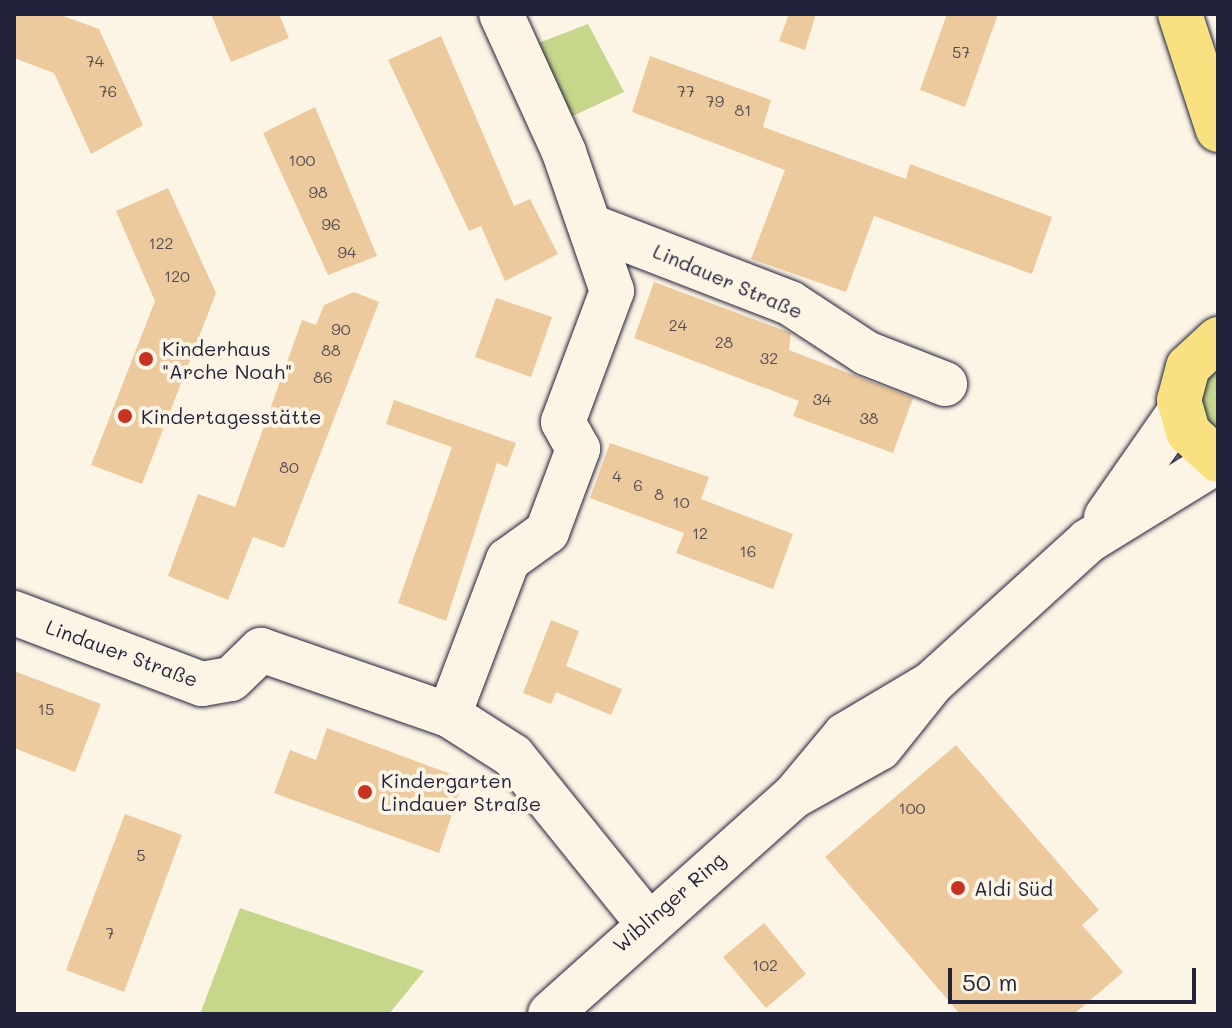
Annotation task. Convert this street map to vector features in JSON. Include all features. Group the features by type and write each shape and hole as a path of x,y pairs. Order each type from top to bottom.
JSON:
{"main road":[{"path":"1180,14 1218,130"},
{"path":"1216,333 1183,377 1180,411 1194,441 1218,461"}],"street":[{"path":"449,715 508,560 547,532 578,449 563,422 612,291 593,227 501,14"},
{"name":"Lindauer Straße","path":"593,227 790,303 870,355 945,384"},
{"name":"Wiblinger Ring","path":"1088,541 1180,411"},
{"name":"Wiblinger Ring","path":"550,1014 646,921 794,796 880,748 931,684 1088,541 1218,461"},
{"name":"Lindauer Straße","path":"14,613 202,684 231,679 261,650 449,715 513,756 646,921"}],"green space":[{"path":"588,24 624,92 562,121 528,47"},
{"path":"1218,357 1218,440 1196,390"},
{"path":"240,908 424,971 389,1014 200,1014"}],"building":[{"path":"14,14 58,14 99,29 143,125 91,154 54,73 14,58"},
{"path":"211,14 279,14 289,38 231,62"},
{"path":"789,14 816,14 805,50 779,41"},
{"path":"947,14 998,14 965,107 920,90"},
{"path":"441,36 514,206 530,199 558,254 505,281 481,226 469,231 388,60"},
{"path":"650,56 771,100 763,127 906,179 910,164 1052,217 1032,274 874,216 846,292 751,259 785,170 632,112"},
{"path":"315,107 377,256 328,275 263,133"},
{"path":"168,188 216,293 142,484 91,465 155,301 116,211"},
{"path":"654,282 791,333 789,350 913,398 893,453 793,416 799,401 634,338"},
{"path":"354,292 379,302 284,548 253,537 228,600 168,576 198,494 235,507 302,320 316,325 324,305"},
{"path":"496,298 552,317 531,377 475,357"},
{"path":"394,400 516,443 507,467 497,463 446,621 398,603 452,447 386,424"},
{"path":"610,443 709,477 701,499 793,534 773,589 676,553 684,533 590,498"},
{"path":"551,620 579,631 566,666 622,689 611,715 556,692 551,704 523,693"},
{"path":"14,671 101,704 75,772 14,748"},
{"path":"327,728 464,779 439,853 274,793 290,750 316,760"},
{"name":"Aldi Süd","path":"956,745 1099,910 1082,925 1123,972 1074,1014 960,1014 825,857"},
{"path":"125,814 182,835 124,992 66,970"},
{"path":"764,923 806,974 766,1008 723,957"}],"place":[{"name":"Kinderhaus \"Arche Noah\"","path":"146,359"},
{"name":"Kindertagesstätte","path":"125,416"},
{"name":"Kindergarten Lindauer Straße","path":"365,792"},
{"name":"Aldi Süd","path":"958,888"}]}
